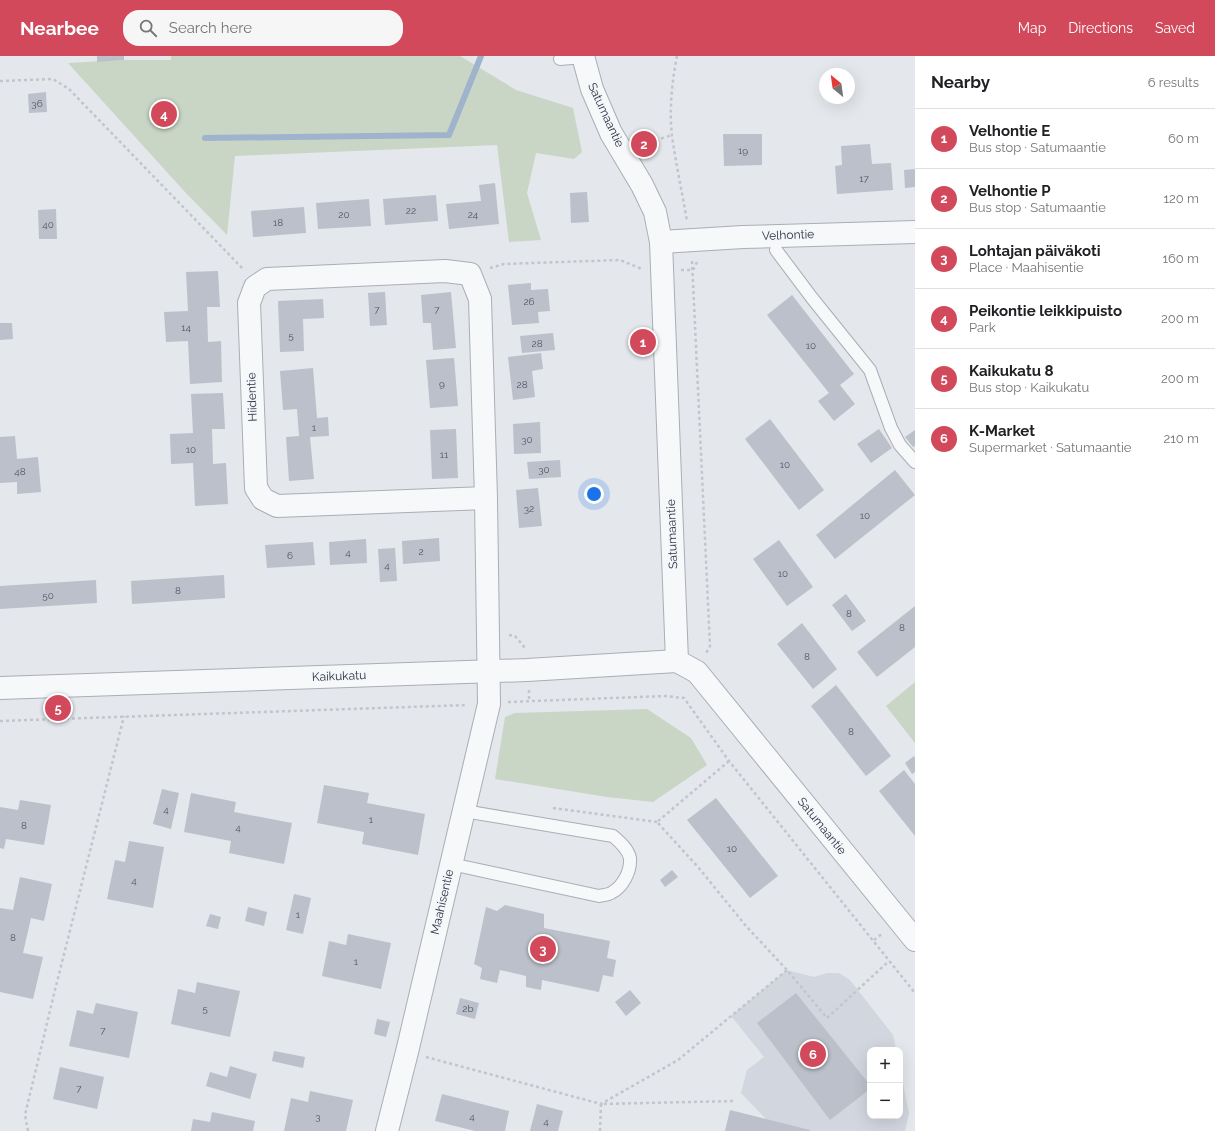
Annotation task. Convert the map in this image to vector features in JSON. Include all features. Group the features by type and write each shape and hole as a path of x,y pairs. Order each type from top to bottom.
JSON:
{"street":[{"name":"Satumaantie","path":"583,56 592,88 611,133 642,185 655,212 661,242 677,660 697,672 915,940"},
{"name":"Velhontie","path":"661,242 743,236 915,232"},
{"path":"255,287 267,279 445,271 470,274"},
{"name":"Maahisentie","path":"387,1131 489,704 486,498 480,299 470,274"},
{"name":"Hiidentie","path":"255,287 249,303 256,488 263,499 277,506 486,498"},
{"name":"Kaikukatu","path":"0,688 527,670 677,660"}],"lane":[{"path":"560,59 583,56"},
{"path":"776,250 812,298 870,370 890,428 900,445 915,462"},
{"path":"451,864 599,896 612,892 624,883 628,871 630,858 622,844 613,836 464,810"}],"path":[{"path":"677,56 674,70 671,105 672,135 690,240 693,270 710,646 684,698"},
{"path":"0,81 54,79 69,89 242,268 255,287"},
{"path":"644,144 672,135"},
{"path":"470,274 504,264 620,260 640,269 662,271 693,270"},
{"path":"0,721 489,704 529,701 658,697 684,698"},
{"path":"684,698 728,761 874,940 915,993"},
{"path":"28,1131 25,1115 124,716"},
{"path":"657,822 728,761"},
{"path":"551,808 657,822 698,867 746,926 787,970 827,1018 889,961"},
{"path":"601,1104 678,1060 787,970"},
{"path":"407,1052 601,1104 734,1101"},
{"path":"600,1131 601,1104"}],"shaded area":[{"path":"787,970 814,977 827,973 839,973 850,980 893,1035 895,1047 867,1047 867,1119 903,1119 903,1084 909,1113 905,1131 725,1131 766,1119 741,1093 747,1070 764,1057 731,1016"}],"green space":[{"path":"171,56 460,56 516,90 573,108 582,152 574,159 536,153 527,193 541,240 509,242 497,145 235,156 227,235 185,192 68,63 124,60 171,60"},
{"path":"915,682 915,743 886,706"},
{"path":"647,709 691,738 707,765 653,802 607,797 495,779 505,717 515,713"}],"building":[{"path":"97,56 124,56 124,60 97,62"},
{"path":"46,92 47,112 29,113 28,94"},
{"path":"723,134 762,134 762,165 724,166"},
{"path":"870,144 872,164 891,163 893,190 837,194 835,166 842,165 841,146"},
{"path":"915,169 915,187 905,188 904,170"},
{"path":"495,183 499,224 449,229 446,204 481,201 479,185"},
{"path":"587,192 589,222 571,223 570,193"},
{"path":"436,195 438,221 385,225 383,199"},
{"path":"369,199 371,226 318,229 316,203"},
{"path":"304,207 306,233 253,237 251,211"},
{"path":"56,209 57,239 39,239 38,210"},
{"path":"218,271 220,307 207,307 208,342 221,341 222,382 190,384 188,341 166,342 164,312 188,311 186,272"},
{"path":"531,283 531,290 548,289 550,311 538,312 539,323 512,325 508,285"},
{"path":"385,292 387,325 370,326 368,293"},
{"path":"451,292 456,348 433,350 431,323 423,323 421,295"},
{"path":"792,295 854,374 840,385 855,404 834,421 818,401 829,393 767,315"},
{"path":"323,299 324,318 303,319 304,351 280,352 278,301"},
{"path":"0,323 12,323 13,339 0,340"},
{"path":"553,333 555,350 522,353 520,336"},
{"path":"541,353 543,369 532,371 535,397 513,400 508,357"},
{"path":"454,358 458,406 430,408 426,360"},
{"path":"313,368 317,418 328,417 329,436 310,437 314,479 289,481 286,437 299,436 297,409 283,410 280,371"},
{"path":"223,393 225,429 212,429 213,464 226,463 228,504 195,506 193,463 171,464 170,434 193,433 191,394"},
{"path":"770,419 824,490 799,510 745,439"},
{"path":"540,422 541,453 514,454 513,424"},
{"path":"456,429 458,478 432,479 430,430"},
{"path":"879,429 892,448 871,463 857,444"},
{"path":"915,430 915,446 913,447 905,437"},
{"path":"15,436 17,459 38,457 41,492 17,494 17,482 0,483 0,437"},
{"path":"560,460 561,477 529,479 527,462"},
{"path":"895,470 915,495 835,559 816,535"},
{"path":"538,488 542,526 519,528 516,490"},
{"path":"439,538 440,561 403,564 402,541"},
{"path":"366,539 367,563 330,565 329,542"},
{"path":"779,540 813,587 787,606 753,559"},
{"path":"313,542 315,565 267,568 265,545"},
{"path":"395,548 397,581 380,582 378,549"},
{"path":"224,575 225,598 132,604 131,581"},
{"path":"96,580 97,603 0,609 0,586"},
{"path":"846,594 866,621 852,631 832,605"},
{"path":"915,606 915,647 877,677 857,652"},
{"path":"802,623 837,669 813,689 777,644"},
{"path":"836,685 891,756 866,776 811,706"},
{"path":"914,756 915,772 912,774 905,763"},
{"path":"904,770 915,784 915,836 879,791"},
{"path":"324,785 369,793 367,803 425,814 418,855 362,844 364,832 317,823"},
{"path":"162,789 179,793 171,829 153,824"},
{"path":"191,793 236,802 234,812 292,823 284,864 229,853 231,841 184,832"},
{"path":"716,798 778,876 750,898 687,820"},
{"path":"20,800 51,805 44,845 6,839 4,849 0,848 0,807 18,810"},
{"path":"129,841 164,847 153,908 107,899 115,860 125,862"},
{"path":"672,870 678,877 665,887 660,880"},
{"path":"20,877 52,884 44,921 31,918 23,953 43,957 33,999 0,992 0,908 13,910"},
{"path":"294,894 311,898 303,934 286,930"},
{"path":"505,905 544,914 544,928 610,941 607,958 616,960 613,977 603,975 599,992 542,980 541,990 526,987 526,976 500,970 497,983 480,979 482,968 474,964 486,907 497,911"},
{"path":"248,907 267,912 264,926 245,921"},
{"path":"210,914 221,917 218,929 206,926"},
{"path":"348,934 391,943 381,989 322,976 329,941 346,945"},
{"path":"197,982 240,991 230,1037 171,1024 178,989 195,993"},
{"path":"630,990 641,1003 626,1016 615,1002"},
{"path":"796,993 867,1081 867,1091 830,1120 757,1023"},
{"path":"460,998 479,1003 475,1019 456,1014"},
{"path":"96,1003 138,1012 129,1058 69,1046 77,1010 93,1014"},
{"path":"377,1019 390,1022 386,1037 374,1034"},
{"path":"274,1051 305,1057 303,1068 272,1061"},
{"path":"230,1066 257,1074 250,1099 206,1086 210,1072 227,1077"},
{"path":"60,1067 104,1077 97,1109 53,1099"},
{"path":"310,1091 353,1100 346,1131 284,1131 291,1098 308,1102"},
{"path":"442,1094 509,1111 505,1131 475,1131 435,1121"},
{"path":"537,1104 563,1111 558,1131 530,1131"},
{"path":"730,1110 810,1130 810,1131 725,1131"},
{"path":"212,1112 255,1121 253,1131 191,1131 193,1119 210,1122"}],"waterway":[{"path":"205,138 449,135 481,56"}],"place":[{"name":"Peikontie leikkipuisto","path":"164,114"},
{"name":"Velhontie P","path":"644,144"},
{"name":"Velhontie E","path":"643,342"},
{"name":"Kaikukatu 8","path":"58,708"},
{"name":"Lohtajan päiväkoti","path":"543,949"},
{"name":"K-Market","path":"813,1054"}]}
